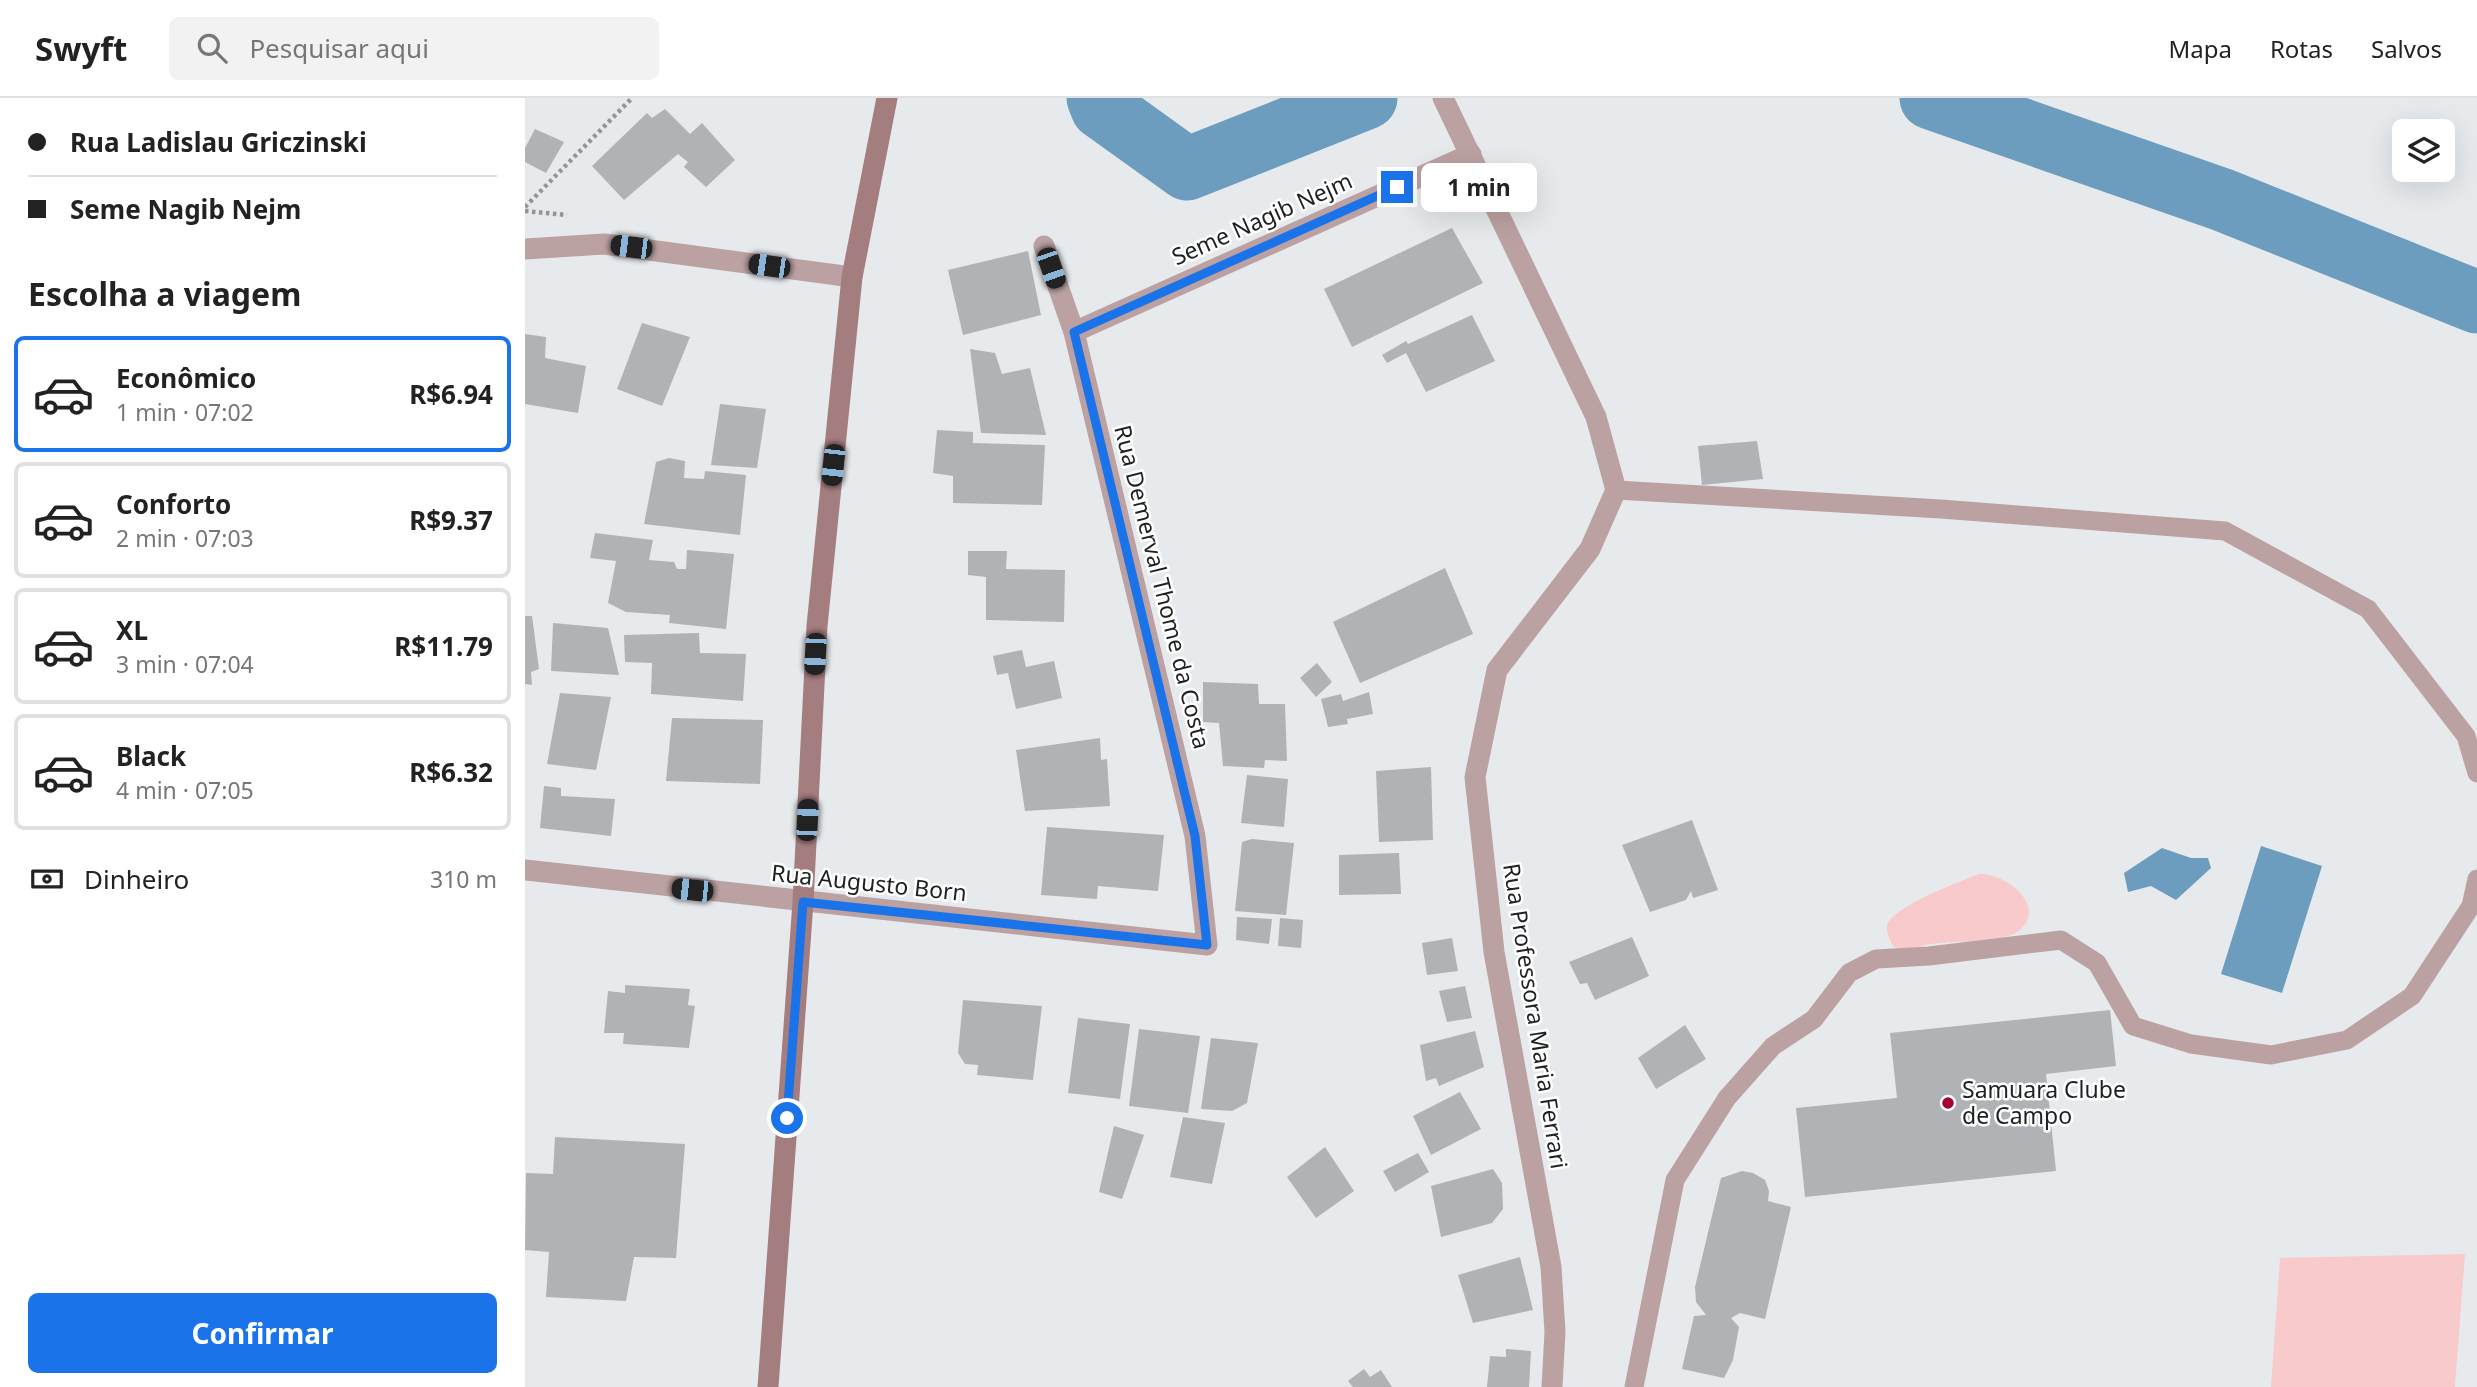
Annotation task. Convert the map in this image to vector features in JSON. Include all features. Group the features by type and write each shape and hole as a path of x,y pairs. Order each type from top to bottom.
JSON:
{"main road":[{"path":"768,1387 803,902 817,626 852,276 887,98"}],"street":[{"path":"1445,102 1596,417 1616,490"},
{"name":"Seme Nagib Nejm","path":"1074,332 1471,154"},
{"path":"525,249 604,244 852,276"},
{"name":"Rua Demerval Thome da Costa","path":"1044,246 1074,332 1195,836 1207,945"},
{"name":"Rua Professora Maria Ferrari","path":"1552,1387 1555,1332 1551,1267 1494,952 1475,777 1497,670 1590,548 1616,490"},
{"name":"Rua Augusto Born","path":"525,870 1207,945"}],"lane":[{"path":"1616,490 1941,509 2225,531 2368,609 2466,736 2477,773"},
{"path":"1634,1387 1675,1180 1727,1098 1773,1046 1814,1018 1849,972 1876,959 1929,956 2061,940 2097,963 2133,1026 2191,1044 2271,1055 2347,1040 2412,996 2470,906 2477,879"}],"path":[{"path":"525,207 632,98"}],"shaded area":[{"path":"1979,874 2001,879 2021,894 2027,903 2029,913 2026,923 2017,932 1988,940 1931,944 1908,949 1894,947 1887,932 1891,919 1913,903"},
{"path":"2465,1254 2455,1387 2271,1387 2280,1258"}],"water":[{"path":"2261,846 2322,866 2282,993 2221,974"},
{"path":"2162,848 2191,858 2208,858 2211,868 2176,900 2151,886 2128,892 2124,873"}],"building":[{"path":"665,109 690,134 702,123 735,160 706,187 684,167 688,162 678,154 624,200 592,166 647,113 652,118"},
{"path":"535,129 564,142 546,173 525,162 525,148"},
{"path":"1452,228 1483,283 1352,347 1324,289"},
{"path":"1028,251 1041,315 963,335 948,270"},
{"path":"1472,315 1495,361 1426,392 1406,353 1387,363 1382,355 1406,341 1408,344"},
{"path":"642,323 690,337 662,406 617,389"},
{"path":"525,334 546,337 545,358 586,366 578,413 525,404"},
{"path":"970,349 995,353 1002,374 1030,368 1046,435 981,433"},
{"path":"720,404 766,409 757,468 711,465"},
{"path":"937,430 973,432 973,443 1045,445 1042,505 953,503 953,476 933,473"},
{"path":"1757,441 1763,479 1702,485 1698,446"},
{"path":"669,458 685,461 684,478 704,479 705,471 746,475 740,535 644,524 656,462"},
{"path":"595,533 653,540 649,560 674,562 677,569 686,569 687,550 734,554 726,629 669,623 670,615 626,612 608,603 616,561 590,558"},
{"path":"968,551 1007,551 1006,569 1065,570 1064,622 986,620 986,577 968,575"},
{"path":"1445,568 1473,634 1360,683 1333,622"},
{"path":"525,616 532,616 539,669 531,672 532,685 525,684"},
{"path":"553,623 608,628 619,675 551,671"},
{"path":"699,633 700,653 746,654 743,701 651,694 652,663 625,662 624,635"},
{"path":"1022,650 1026,667 1054,661 1062,698 1016,709 1008,673 997,675 993,656"},
{"path":"1317,663 1332,682 1316,697 1300,678"},
{"path":"1203,682 1258,684 1259,704 1285,704 1287,761 1265,760 1264,768 1223,766 1219,723 1203,722"},
{"path":"1369,692 1373,714 1347,719 1348,724 1328,727 1321,699 1341,694 1343,701"},
{"path":"560,693 611,697 596,770 547,764"},
{"path":"672,718 763,720 760,784 666,781"},
{"path":"1100,738 1101,760 1107,759 1110,806 1025,811 1016,750"},
{"path":"1431,767 1433,840 1379,842 1376,771"},
{"path":"1247,775 1288,779 1284,827 1241,823"},
{"path":"544,786 561,788 561,796 615,799 611,836 540,828"},
{"path":"1692,820 1718,890 1693,898 1691,891 1686,900 1650,912 1622,845"},
{"path":"1047,827 1164,835 1158,891 1098,886 1097,899 1041,895"},
{"path":"1252,839 1294,843 1286,915 1235,911 1242,842"},
{"path":"1399,853 1401,894 1339,895 1339,855"},
{"path":"1237,917 1272,919 1269,944 1236,940"},
{"path":"1280,918 1303,920 1301,948 1278,946"},
{"path":"1632,937 1649,976 1595,1000 1587,983 1580,984 1569,962"},
{"path":"1452,938 1458,971 1427,975 1422,943"},
{"path":"625,985 690,989 688,1005 695,1006 689,1048 623,1044 624,1033 604,1033 608,991 625,993"},
{"path":"1465,986 1472,1018 1447,1022 1439,991"},
{"path":"963,1000 1042,1006 1033,1080 977,1075 978,1065 965,1064 958,1053"},
{"name":"Samuara Clube de Campo","path":"2110,1010 2116,1066 2046,1074 2056,1171 1805,1197 1796,1108 1897,1098 1890,1033"},
{"path":"1078,1018 1130,1024 1120,1099 1068,1093"},
{"path":"1685,1025 1706,1059 1656,1089 1638,1058"},
{"path":"1139,1029 1200,1036 1188,1113 1129,1106"},
{"path":"1475,1031 1484,1067 1439,1086 1436,1078 1426,1081 1420,1045"},
{"path":"1211,1038 1258,1043 1247,1103 1232,1111 1201,1109"},
{"path":"1460,1092 1481,1129 1431,1155 1413,1116"},
{"path":"1183,1117 1225,1123 1212,1184 1170,1177"},
{"path":"1114,1126 1144,1135 1122,1199 1099,1192"},
{"path":"555,1137 685,1144 676,1258 634,1257 626,1301 546,1297 549,1252 525,1250 526,1173 553,1174"},
{"path":"1325,1147 1354,1191 1316,1218 1287,1177"},
{"path":"1418,1153 1429,1172 1395,1192 1383,1171"},
{"path":"1493,1169 1502,1183 1503,1209 1492,1223 1441,1237 1431,1186"},
{"path":"1742,1171 1753,1173 1765,1180 1769,1191 1768,1201 1791,1207 1765,1319 1740,1313 1731,1318 1739,1327 1733,1360 1724,1378 1682,1369 1694,1316 1706,1315 1696,1302 1695,1287 1721,1178"},
{"path":"1520,1257 1533,1310 1473,1323 1458,1275"},
{"path":"1506,1349 1531,1351 1529,1387 1487,1387 1490,1356 1506,1357"},
{"path":"1364,1369 1370,1377 1381,1370 1392,1387 1353,1387 1348,1381"}],"waterway":[{"path":"1098,98 1102,108 1187,169 1366,98"},
{"path":"1931,98 2223,200 2477,302"}],"place":[{"name":"Samuara Clube de Campo","path":"1948,1103"}],"route":[{"path":"787,1118 803,902 1207,945 1195,836 1074,332 1397,187"}]}
